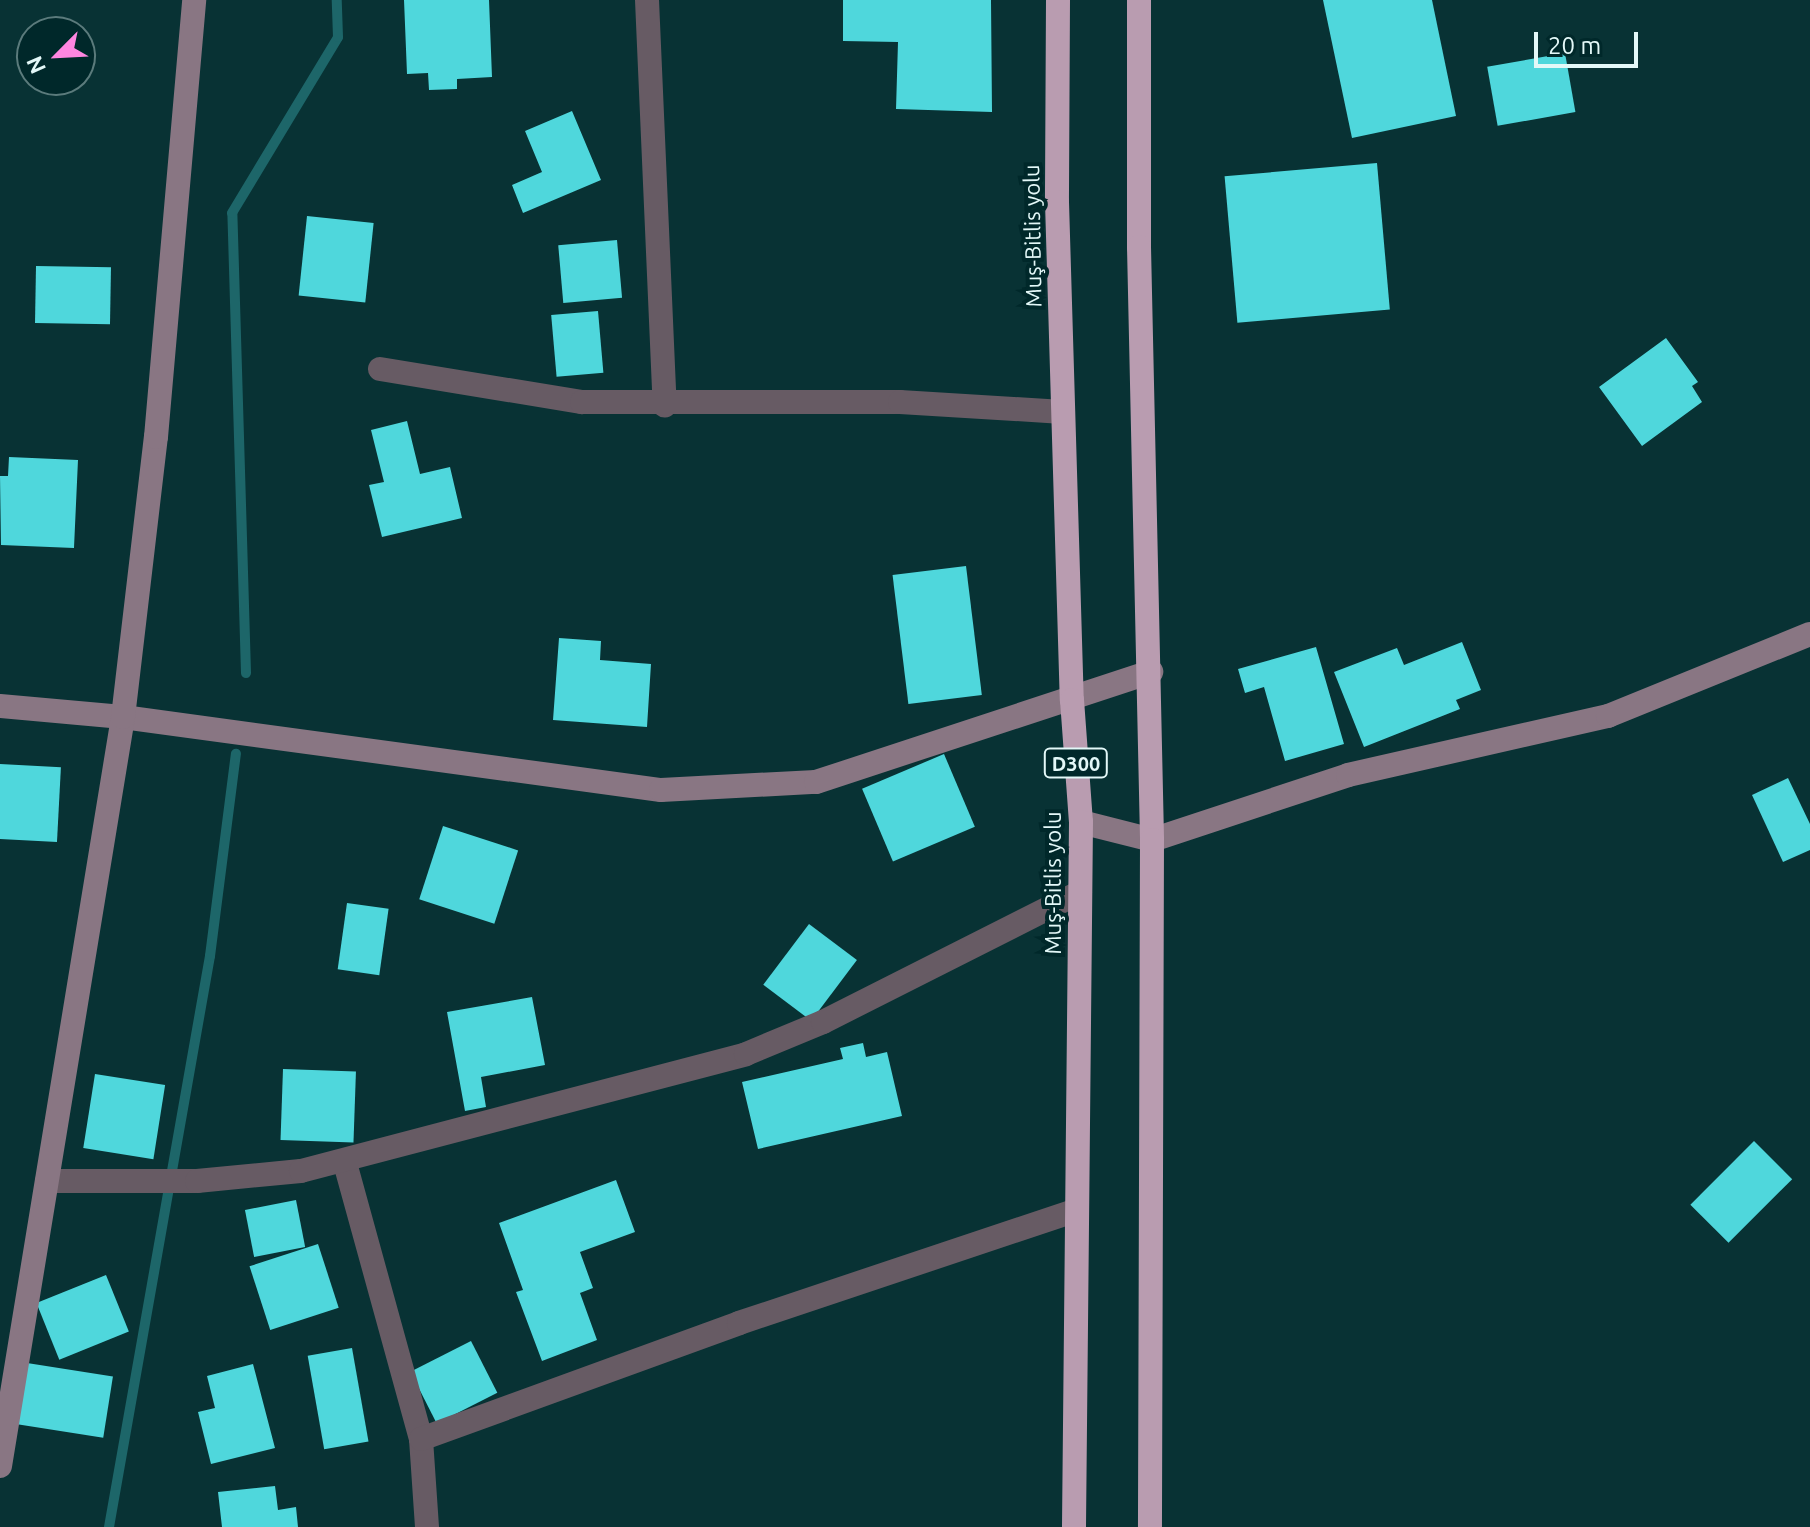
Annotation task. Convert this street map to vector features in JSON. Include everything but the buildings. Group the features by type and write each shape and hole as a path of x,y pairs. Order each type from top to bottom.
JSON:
{"highway":[{"name":"Muş-Bitlis yolu","path":"1058,0 1063,412 1072,700 1081,822 1074,1527"},
{"path":"1139,0 1139,247 1151,672 1150,1527"}],"street":[{"path":"0,1466 123,717 156,437 194,0"},
{"path":"647,0 665,406"},
{"path":"380,369 582,402 665,406 900,402 1063,412"},
{"path":"1081,822 1152,840 1348,775 1608,716 1810,634"},
{"path":"0,706 123,717 661,790 816,782 1151,672"},
{"path":"47,1181 197,1181 345,1163 787,1039 1080,892"},
{"path":"345,1163 421,1439 427,1527"},
{"path":"421,1439 739,1323 1077,1210"}],"waterway":[{"path":"246,673 232,213 338,37 337,0"},
{"path":"109,1527 210,956 236,754"}]}
